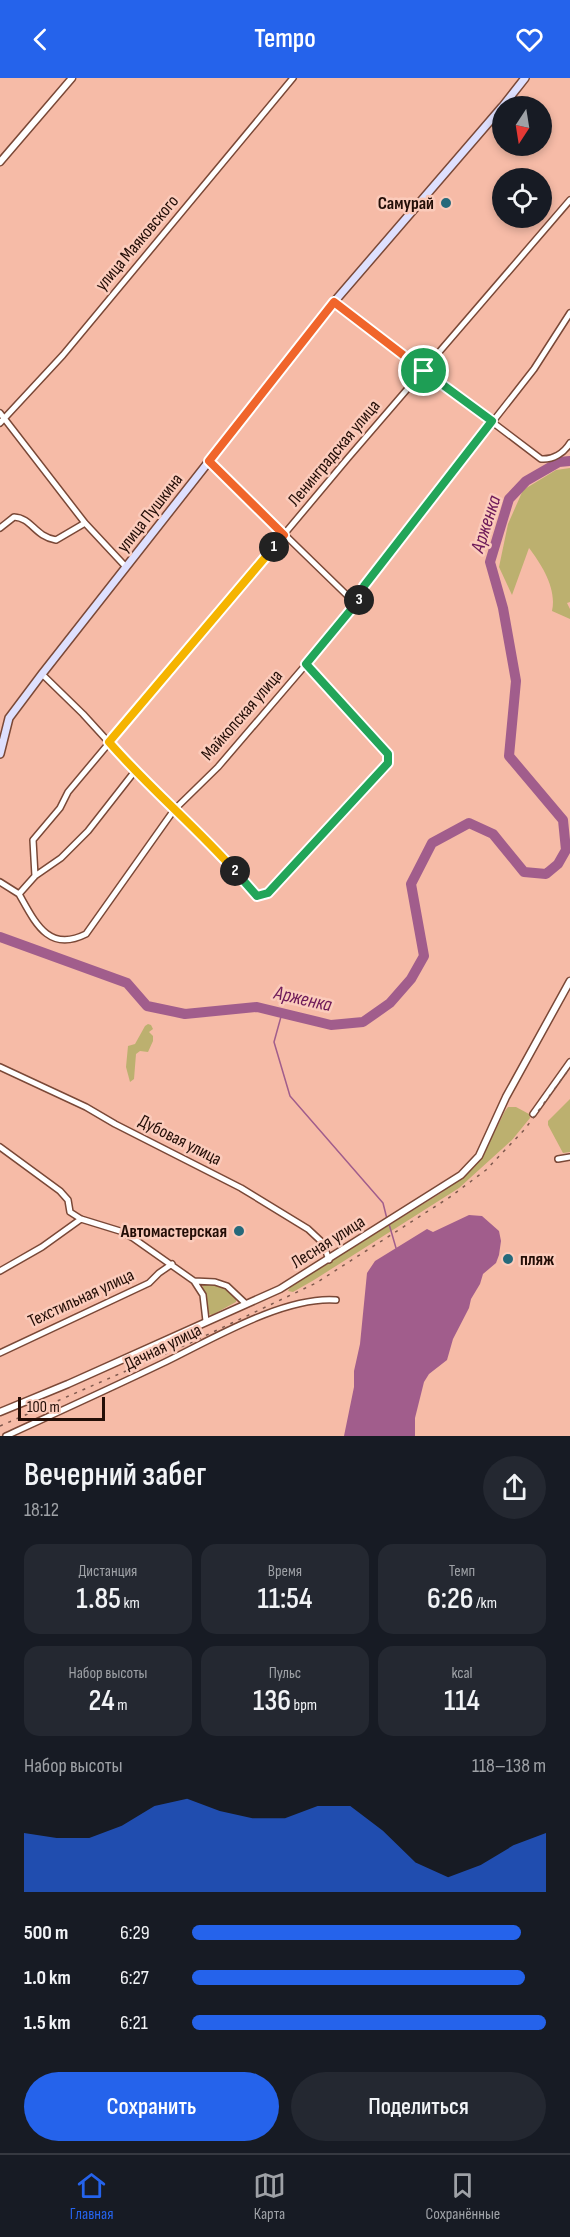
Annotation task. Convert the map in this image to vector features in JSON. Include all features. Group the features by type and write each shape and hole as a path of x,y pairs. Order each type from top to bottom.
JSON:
{"main road":[{"name":"улица Пушкина","path":"511,96 525,78"},
{"name":"улица Пушкина","path":"0,754 9,717 42,674 334,302 492,120"}],"street":[{"path":"0,162 72,78"},
{"name":"улица Маяковского","path":"2,421 63,355 294,78"},
{"name":"Ленинградская улица","path":"35,876 33,840 60,808 68,792 570,200"},
{"path":"334,302 541,459 550,460 567,448 570,443"},
{"name":"Майкопская улица","path":"19,894 34,923 56,939 71,942 86,934 174,810 218,767 357,604 364,586 534,369 570,313"},
{"path":"0,413 2,421 85,523 126,567"},
{"path":"209,461 357,604"},
{"path":"0,528 14,517 22,518 44,538 56,540 85,523"},
{"path":"42,674 135,771 210,844 257,896 268,893 388,763 388,754 306,664"},
{"path":"0,882 19,894 35,876 61,858 88,831 135,771"},
{"name":"Лесная улица","path":"0,1412 280,1289 461,1175 479,1156 506,1097 570,981"},
{"path":"533,1114 570,1062"},
{"name":"Дубовая улица","path":"0,1067 86,1107 241,1188 308,1229 323,1244 329,1260"},
{"path":"0,1148 60,1191 68,1200 70,1212 81,1219 120,1231 194,1281 202,1295 206,1321"},
{"path":"558,1159 570,1157"},
{"path":"0,1271 42,1247 81,1219"},
{"name":"Техстильная улица","path":"0,1353 150,1283 172,1264"},
{"path":"194,1281 222,1284 245,1303"},
{"name":"Дачная улица","path":"6,1436 242,1325 290,1306 318,1300 336,1300"}],"shaded area":[{"path":"570,468 570,602 567,603 570,609 570,619 552,611 550,586 539,562 529,548 512,595 499,567 508,524 523,490 556,470"},
{"path":"148,1024 153,1029 149,1032 153,1036 153,1041 148,1052 140,1051 136,1054 134,1079 130,1082 126,1067 128,1046 135,1044"},
{"path":"570,1099 570,1152 563,1153 548,1121"},
{"path":"508,1107 516,1107 529,1114 530,1118 512,1140 459,1188 314,1280 293,1292 288,1291 291,1286 441,1193 471,1169 485,1151 505,1111"},
{"path":"469,1215 482,1216 499,1231 501,1241 499,1255 496,1263 483,1274 453,1339 447,1360 429,1374 424,1382 415,1418 415,1436 344,1436 354,1387 354,1371 360,1344 367,1273 375,1261 427,1229 433,1232"},
{"path":"202,1283 225,1288 236,1299 236,1302 212,1315 208,1314"}],"waterway":[{"name":"Арженка","path":"0,937 127,983 147,1006 185,1014 257,1007 331,1025 363,1022 390,1003 411,979 424,956 411,884 432,843 469,823 493,834 524,872 546,874 558,864 566,850 563,820 509,756 516,681 503,608 490,562 509,499 526,481 559,462 570,461"},
{"path":"282,1013 274,1042 290,1096 383,1203 387,1219"},
{"path":"389,1224 396,1248"}],"railway":[{"path":"0,1426 190,1343 316,1283 450,1197 486,1170 525,1129 570,1068"}],"place":[{"name":"Самурай","path":"446,203"},
{"name":"Автомастерская","path":"239,1231"},
{"name":"пляж","path":"508,1259"}],"route":[{"path":"334,302 424,371 492,421 364,586 357,604 306,664 388,754 388,763 268,893 257,896 210,844 135,771 109,742 284,535 209,461 334,302"}]}
